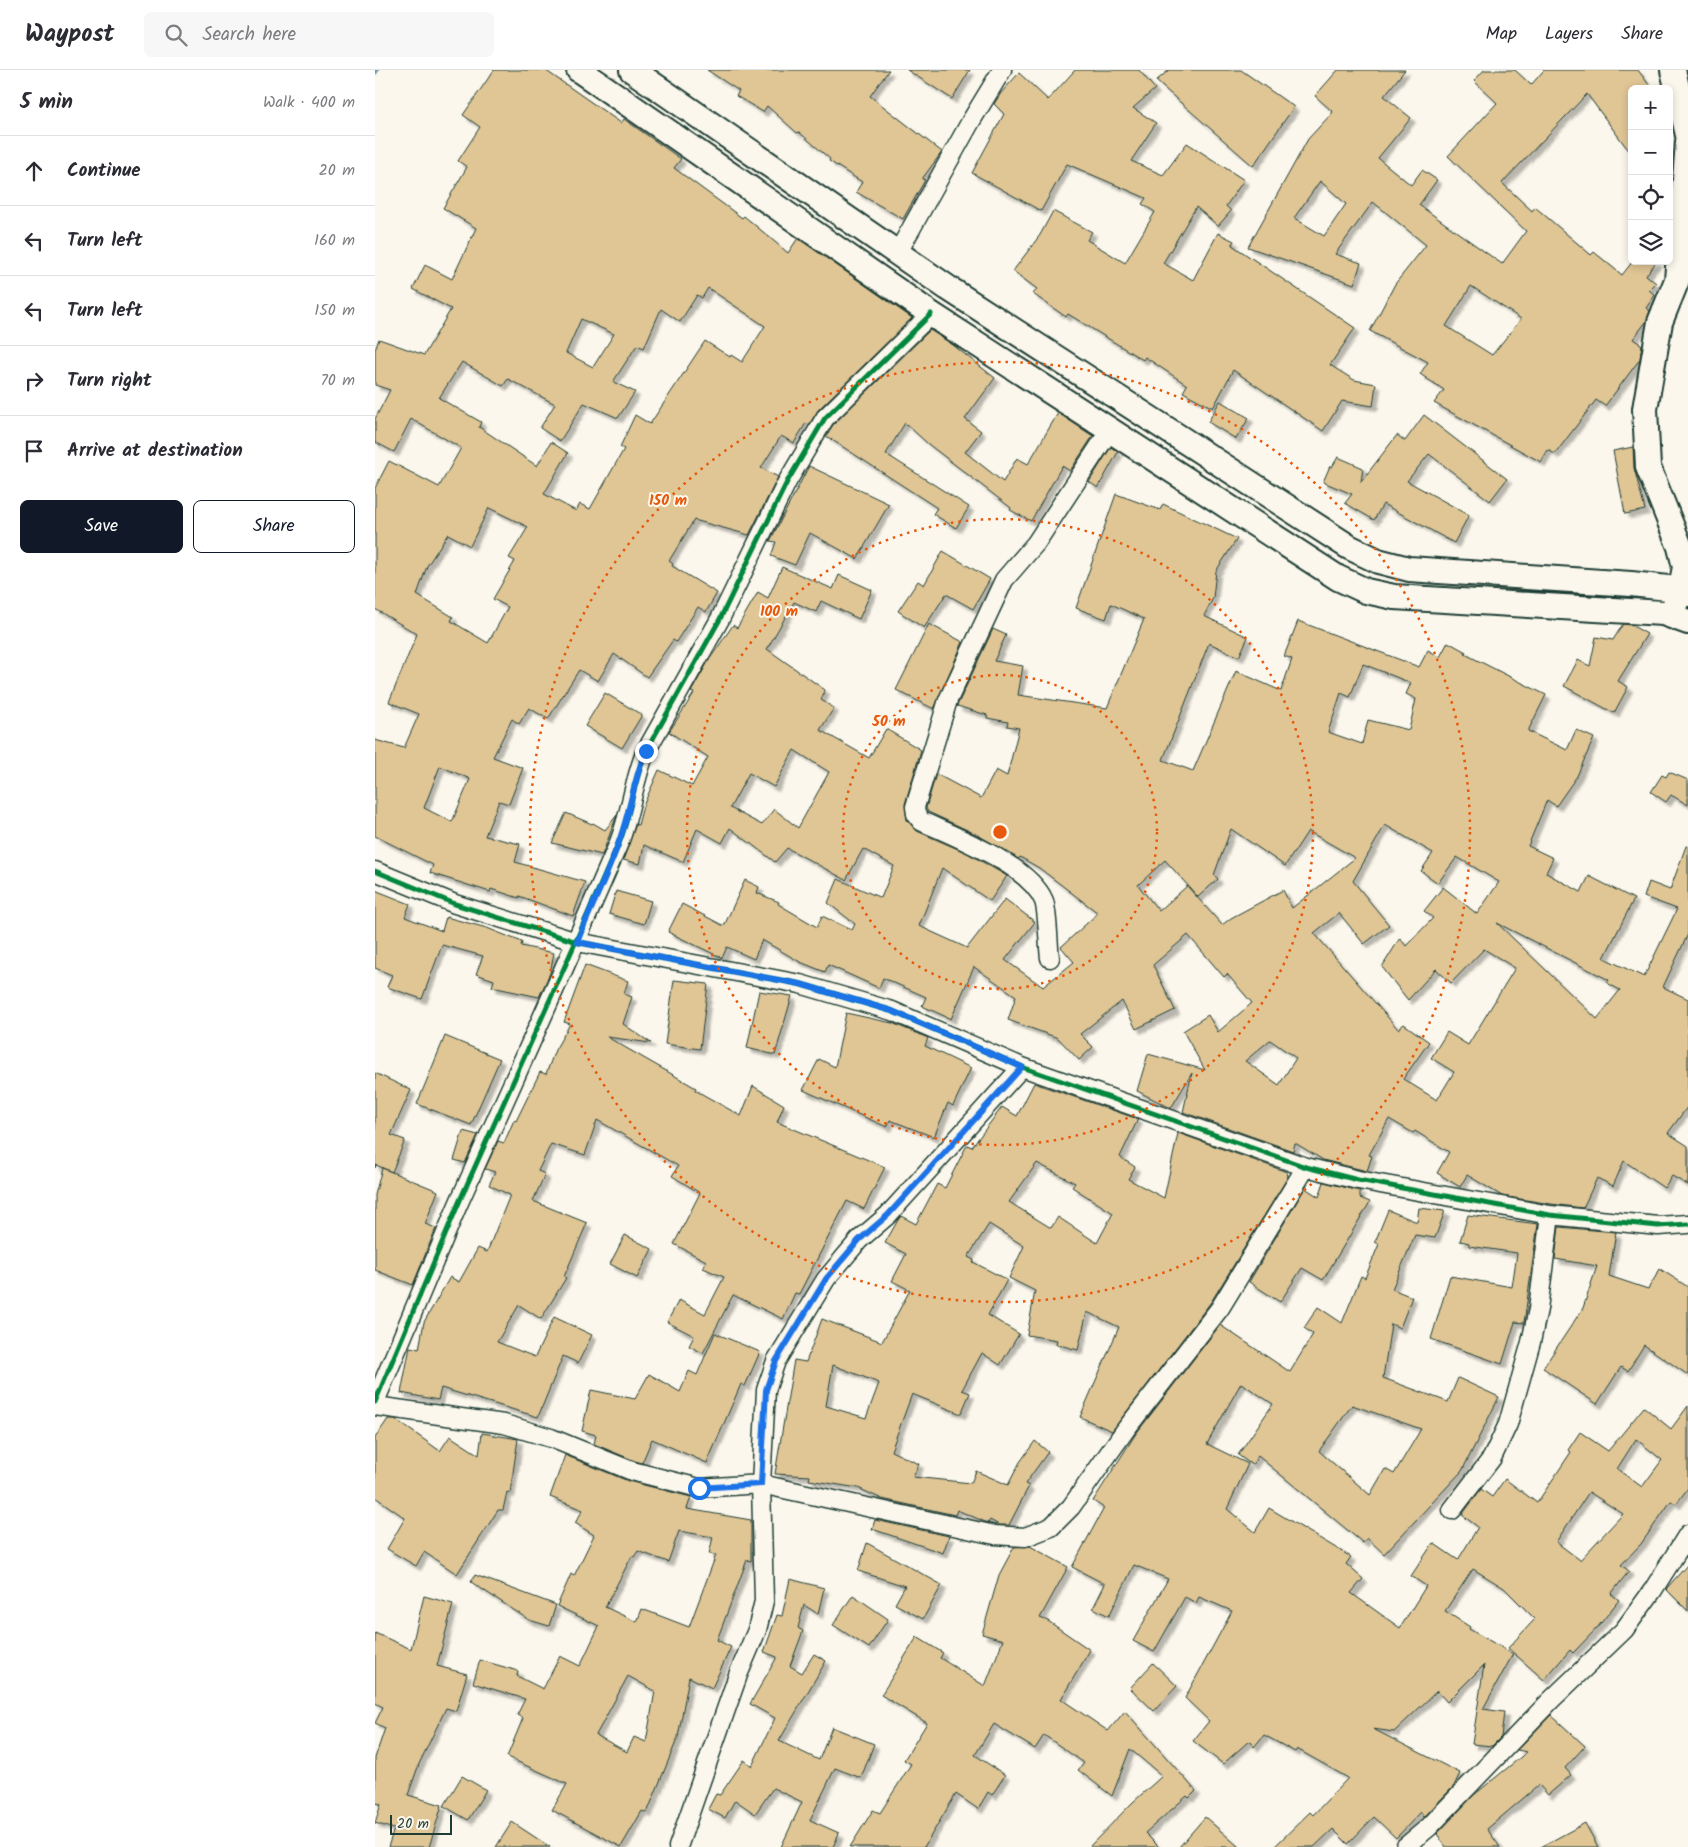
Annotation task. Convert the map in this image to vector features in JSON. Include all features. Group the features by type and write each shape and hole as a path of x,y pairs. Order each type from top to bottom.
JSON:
{"main road":[{"path":"579,70 931,314 1338,578 1366,591 1394,597 1663,613 1679,619 1684,593 1685,567 1680,547 1648,467 1645,409 1660,322 1677,280 1688,142"},
{"path":"632,70 897,254 1060,362 1349,547 1378,561 1409,569 1631,584 1684,593"},
{"path":"1673,70 1688,135"},
{"path":"1044,386 1060,362"}],"street":[{"path":"897,254 971,121 1002,70"},
{"path":"931,314 825,418 806,448 720,619 646,751 637,771 632,803 621,837 577,942 457,1209 376,1396 504,1424 551,1438 632,1471 699,1488 761,1484 995,1535 1025,1537 1051,1527 1071,1508 1126,1429 1220,1308 1306,1167"},
{"path":"1050,958 1045,903 1035,886 993,854 921,821 916,814 915,807 948,700 1004,580 1037,543 1110,430"},
{"path":"375,870 455,904 577,942 800,984 892,1011 1022,1067 1306,1167 1357,1180 1551,1215 1658,1226 1688,1224"},
{"path":"677,1847 738,1675 757,1630 764,1601 761,1484 766,1390 776,1361 826,1279 859,1240 888,1215 1022,1067"},
{"path":"1452,1510 1492,1458 1508,1424 1535,1326 1551,1215"},
{"path":"1405,1847 1429,1827 1551,1700 1624,1630 1653,1590 1688,1534"}],"building":[{"path":"494,70 545,70 621,123 624,119 681,159 674,168 742,218 744,216 788,253 798,238 912,318 818,410 809,425 806,423 794,443 781,436 761,468 778,477 749,535 694,520 669,561 673,564 672,566 717,593 706,612 698,607 676,642 673,640 647,677 614,654 598,681 579,670 548,719 529,708 519,724 512,719 493,757 523,768 509,804 499,801 485,836 520,844 515,862 585,882 573,916 519,896 519,898 491,889 490,892 430,873 433,865 375,836 375,740 404,748 419,714 389,702 417,634 375,609 375,488 389,461 439,487 461,448 411,419 394,452 375,442 375,419 390,390 375,385 375,350 379,339 424,355 451,309 413,289 425,265 452,279 476,228 443,208 467,167 458,161 480,127 463,115","holes":["708,288 765,326 742,362 731,355 730,357 705,341 650,424 635,415 620,447 624,449 590,509 580,504 576,511 544,494 568,453 551,442 537,466 479,427 481,422 439,398 462,362 503,386 508,379 555,404 540,428 560,441 584,403 618,418 635,392 613,382 637,345 644,348 661,309 680,322 697,295 702,298","581,319 614,334 593,367 566,353","489,508 528,527 509,558 515,561 493,599 508,607 488,643 451,621 453,617 417,595 427,566 448,534 470,546","440,766 470,779 452,822 424,808"]},
{"path":"707,70 889,70 870,96 942,152 922,179 925,180 903,219 856,192 862,182 829,161 830,159 767,106 763,112 736,96 739,91"},
{"path":"907,70 970,70 952,99"},
{"path":"1075,70 1139,70 1155,89 1133,108 1156,123 1131,161 1163,175 1187,143 1244,180 1226,206 1231,211 1218,226 1196,207 1163,263 1193,280 1218,233 1234,241 1232,245 1355,328 1330,365 1354,380 1376,384 1373,406 1342,401 1323,431 1233,370 1213,408 1183,392 1187,385 1145,357 1143,360 1068,314 1066,317 1033,294 1037,289 1013,271 1040,235 1053,211 1092,232 1087,240 1125,263 1155,212 1142,204 1146,198 1067,164 1041,211 972,173 1004,114 994,104 1019,73 1048,100"},
{"path":"1169,70 1241,70 1294,107 1253,166 1156,81"},
{"path":"1338,70 1405,70 1384,96 1411,118 1378,158 1411,185 1422,170 1437,180 1419,205 1502,264 1526,231 1448,156 1497,103 1474,81 1484,70 1515,70 1531,85 1544,70 1638,70 1649,85 1628,85 1628,150 1587,94 1502,183 1532,211 1535,207 1591,255 1594,252 1622,275 1630,265 1654,265 1646,275 1656,283 1649,290 1655,295 1646,308 1650,311 1646,322 1633,339 1642,345 1640,359 1605,406 1596,400 1555,454 1548,450 1541,462 1434,403 1444,390 1420,374 1428,362 1370,331 1395,284 1426,245 1373,202 1335,254 1361,263 1354,284 1248,247 1308,139 1333,112 1315,96","holes":["1320,181 1346,204 1324,236 1294,218","1471,286 1521,319 1492,355 1446,326"]},
{"path":"930,330 953,345 995,378 965,419 981,431 965,452 1003,482 1017,458 1028,464 1058,413 1093,436 1070,471 1062,466 1031,521 1010,510 1011,508 928,444 905,423 886,454 969,507 956,528 933,514 937,508 826,436 833,425"},
{"path":"1220,401 1249,418 1236,439 1208,422"},
{"path":"1424,415 1507,479 1490,501 1429,454 1407,481 1469,515 1454,543 1383,504 1374,520 1345,503 1352,494 1323,482 1330,466 1332,467 1338,457 1363,468 1361,482 1397,435 1405,441"},
{"path":"1111,447 1118,452 1098,488 1089,482"},
{"path":"1633,447 1634,468 1645,510 1625,514 1613,451"},
{"path":"809,466 889,504 857,559 810,533 795,565 771,556 776,542 770,541"},
{"path":"1116,494 1160,510 1163,504 1237,539 1216,571 1213,598 1204,616 1248,637 1239,657 1209,643 1163,760 1193,771 1236,671 1281,691 1292,659 1284,656 1298,621 1419,667 1428,650 1440,657 1448,642 1466,652 1465,654 1546,695 1528,731 1567,750 1576,730 1594,738 1577,776 1556,806 1547,800 1528,846 1553,858 1546,873 1581,892 1589,876 1634,899 1604,958 1644,977 1677,909 1644,897 1649,882 1670,890 1686,846 1688,846 1688,934 1663,987 1688,999 1688,1106 1668,1133 1688,1146 1688,1185 1672,1176 1664,1188 1624,1161 1613,1186 1597,1178 1583,1208 1502,1196 1467,1175 1460,1187 1437,1173 1449,1152 1415,1131 1413,1133 1389,1119 1369,1155 1372,1156 1367,1171 1323,1160 1295,1143 1293,1151 1183,1112 1192,1073 1171,1108 1137,1091 1148,1054 1205,1070 1183,1031 1208,1015 1218,1032 1252,1003 1227,974 1224,977 1188,935 1153,965 1175,1010 1136,1029 1122,1001 1080,1034 1093,1047 1079,1060 1058,1038 1008,1020 1016,996 974,967 951,1019 922,1006 926,997 883,978 879,988 828,965 825,972 800,962 762,940 754,959 727,947 722,958 668,932 682,904 724,926 745,880 759,887 757,893 779,902 778,904 817,927 822,916 852,930 855,924 828,903 838,879 881,898 894,866 863,849 846,880 787,848 775,862 730,828 722,843 697,829 683,862 644,845 640,864 623,860 659,770 692,786 708,757 669,732 694,693 691,692 709,660 733,625 737,628 758,592 768,598 782,567 833,589 839,575 872,590 859,619 821,601 816,612 794,602 767,649 825,690 821,700 834,708 820,730 869,758 886,729 921,750 905,804 907,820 917,831 967,853 1007,876 990,901 942,868 919,926 967,948 1005,899 1035,922 1005,960 1043,987 1074,962 1061,947 1098,913 1039,868 1020,857 1018,859 976,834 928,812 926,808 936,774 981,798 996,770 1007,776 1019,728 1007,726 1008,722 987,718 987,715 957,706 993,629 1006,635 994,661 1023,666 1018,695 1107,708 1144,619 1111,604 1106,619 1076,608","holes":["1363,664 1411,683 1406,694 1416,699 1409,730 1368,720 1362,744 1328,732 1341,693 1350,697","794,750 829,772 798,828 774,809 762,825 730,808 749,773 774,787","1385,825 1433,853 1421,871 1438,883 1457,857 1499,882 1477,914 1443,887 1424,911 1433,918 1406,946 1400,938 1382,967 1408,1000 1436,969 1451,983 1484,949 1515,968 1468,1045 1447,1032 1431,1058 1454,1072 1437,1100 1403,1079 1429,1042 1404,1024 1398,1029 1314,933 1339,913 1364,944 1389,925 1353,881","1231,829 1285,866 1308,831 1355,858 1292,908 1283,890 1231,918 1222,925 1187,886 1159,911 1138,885 1165,860 1198,897 1218,879 1214,875","1497,923 1609,980 1607,983 1620,990 1597,1019","1270,1040 1296,1058 1279,1085 1245,1061"]},
{"path":"943,551 990,579 973,609 946,594 924,628 898,611 918,581 924,585"},
{"path":"929,624 963,642 934,709 896,690"},
{"path":"1623,624 1631,625 1647,634 1618,681 1628,687 1614,713 1564,686 1578,660 1590,666 1596,637 1613,640"},
{"path":"605,693 642,715 622,748 585,726"},
{"path":"1669,772 1688,780 1688,805 1671,795 1666,802 1651,792 1662,775 1666,777"},
{"path":"566,813 593,823 605,830 617,815 602,855 552,843"},
{"path":"375,890 410,904 405,917 442,931 446,917 487,928 522,942 521,946 554,953 550,973 539,997 492,987 494,980 476,974 483,956 442,945 422,999 387,987 392,975 375,968"},
{"path":"616,891 651,901 644,924 609,914"},
{"path":"585,965 628,981 624,994 632,997 623,1024 651,1043 607,1037 741,1116 753,1086 784,1105 777,1122 885,1167 864,1209 847,1201 799,1294 795,1293 783,1319 733,1295 703,1353 689,1346 694,1336 667,1322 679,1300 705,1314 724,1277 703,1268 706,1261 674,1244 700,1193 672,1176 678,1166 597,1120 585,1155 551,1144 538,1171 545,1174 533,1201 587,1223 564,1277 566,1278 541,1319 519,1305 497,1342 535,1357 554,1317 592,1335 578,1363 563,1356 538,1417 441,1388 438,1400 401,1393 410,1347 419,1349 424,1322 450,1277 459,1282 478,1248 487,1252 510,1195 489,1185 495,1172 485,1169 498,1141 504,1143 540,1072 546,1074 555,1050 570,1024 564,1022"},
{"path":"674,980 708,984 700,1049 665,1044"},
{"path":"759,991 792,996 775,1055 747,1048"},
{"path":"846,1013 892,1023 928,1038 925,1046 971,1068 953,1106 948,1103 934,1137 890,1120 887,1127 803,1090 819,1059 835,1067"},
{"path":"445,1036 500,1059 471,1125 417,1104"},
{"path":"375,1073 411,1090 391,1135 405,1140 392,1172 376,1165 375,1168"},
{"path":"1034,1083 1138,1119 1120,1157 1135,1167 1128,1179 1164,1198 1178,1133 1287,1172 1288,1177 1211,1302 1112,1431 1080,1417 1119,1327 1087,1312 1078,1350 1056,1344 1057,1340 1027,1335 1035,1291 1009,1278 1024,1246 989,1224 968,1257 974,1260 973,1262 1007,1280 988,1315 1019,1334 1000,1365 982,1353 962,1390 970,1393 961,1414 912,1394 891,1451 919,1464 913,1477 971,1483 976,1471 1008,1485 1020,1462 1035,1441 1048,1452 1025,1484 1029,1486 1009,1525 999,1525 990,1520 988,1523 957,1510 955,1515 882,1499 858,1488 809,1480 810,1476 775,1474 794,1360 806,1362 822,1319 882,1342 910,1290 892,1281 906,1254 885,1243 898,1220 901,1216 916,1224 937,1184 945,1188 967,1145 972,1147 1002,1107 1017,1116","holes":["1037,1163 1075,1183 1072,1187 1113,1213 1097,1243 1058,1217 1051,1228 1009,1202","833,1365 879,1383 866,1418 826,1406"]},
{"path":"463,1131 478,1135 465,1163 454,1160"},
{"path":"382,1168 438,1191 425,1224 436,1228 413,1285 375,1270 375,1195"},
{"path":"1324,1182 1360,1191 1360,1198 1370,1202 1323,1280 1302,1268 1280,1302 1249,1282 1305,1188 1319,1197"},
{"path":"1419,1208 1445,1211 1435,1238 1415,1235 1392,1289 1412,1297 1400,1328 1391,1324 1383,1378 1448,1402 1458,1378 1499,1397 1462,1471 1384,1554 1367,1538 1363,1543 1258,1456 1252,1465 1238,1455 1273,1404 1241,1383 1207,1444 1248,1464 1227,1509 1255,1532 1269,1508 1351,1557 1346,1564 1363,1579 1351,1593 1400,1628 1426,1586 1411,1576 1433,1543 1458,1560 1478,1527 1462,1515 1481,1489 1492,1497 1505,1479 1537,1503 1571,1452 1568,1450 1580,1432 1608,1451 1644,1407 1671,1429 1688,1406 1688,1488 1676,1504 1671,1501 1641,1544 1621,1565 1629,1571 1611,1594 1619,1600 1597,1628 1573,1653 1570,1650 1544,1680 1508,1648 1535,1619 1504,1588 1473,1569 1445,1611 1470,1627 1469,1629 1513,1654 1483,1709 1504,1712 1501,1737 1492,1746 1472,1744 1484,1665 1447,1702 1437,1691 1394,1732 1373,1729 1460,1773 1454,1786 1424,1817 1421,1812 1396,1838 1374,1817 1348,1844 1333,1829 1314,1847 1274,1847 1310,1812 1313,1815 1348,1778 1297,1749 1295,1752 1264,1735 1254,1747 1249,1741 1223,1764 1193,1741 1209,1721 1185,1698 1232,1611 1199,1597 1196,1603 1185,1597 1154,1652 1133,1641 1168,1579 1134,1565 1109,1616 1093,1608 1105,1584 1072,1567 1104,1508 1093,1501 1135,1435 1220,1325 1290,1372 1313,1334 1304,1328 1318,1307 1342,1323 1361,1276 1365,1278 1379,1244 1375,1242 1388,1210 1417,1222","holes":["1352,1405 1421,1429 1394,1474 1385,1469 1370,1495 1319,1451","1636,1439 1662,1460 1642,1487 1617,1469","1589,1492 1623,1514 1580,1560 1556,1542"]},
{"path":"1468,1215 1538,1224 1524,1323 1515,1322 1502,1364 1431,1339 1450,1276 1512,1287 1517,1253 1469,1246 1469,1243 1460,1241"},
{"path":"1559,1227 1616,1232 1609,1276 1648,1289 1660,1269 1688,1287 1688,1375 1644,1345 1628,1371 1621,1367 1597,1404 1543,1368 1583,1308 1597,1266 1555,1259"},
{"path":"625,1235 652,1249 637,1278 610,1264"},
{"path":"715,1333 760,1352 745,1386 741,1384 707,1463 652,1439 642,1463 594,1444 596,1435 582,1431 591,1390 635,1399 649,1374 680,1392 689,1371 697,1375"},
{"path":"388,1419 395,1419 440,1451 450,1436 479,1455 482,1433 518,1439 510,1493 507,1492 503,1510 498,1510 457,1574 424,1552 416,1566 387,1549 405,1518 375,1497 375,1438"},
{"path":"565,1455 628,1481 691,1497 687,1509 751,1520 751,1561 747,1560 717,1640 731,1647 712,1688 689,1677 678,1737 647,1813 642,1811 621,1847 552,1810 567,1784 507,1757 523,1718 517,1715 525,1699 473,1683 480,1660 518,1671 517,1676 543,1689 560,1656 580,1666 599,1626 557,1606 571,1574 574,1576 594,1535 575,1523 583,1510 550,1497","holes":["679,1531 713,1537 709,1554 716,1555 689,1627 642,1609 637,1622 605,1607 632,1556 634,1557 638,1551 668,1562","628,1676 655,1691 646,1742 634,1737 627,1752 596,1735"]},
{"path":"875,1520 949,1536 943,1553 872,1529"},
{"path":"867,1543 942,1585 923,1619 895,1604 905,1586 858,1571"},
{"path":"1030,1546 1068,1567 1040,1618 1048,1621 1090,1650 1061,1699 1108,1731 1125,1711 1196,1791 1189,1798 1187,1796 1145,1833 1159,1847 1089,1847 1132,1803 1162,1776 1130,1749 1112,1796 1078,1770 1084,1763 1044,1735 1035,1749 994,1724 975,1755 1005,1775 992,1795 988,1792 978,1809 956,1794 924,1847 850,1847 873,1810 880,1813 911,1764 904,1760 927,1723 881,1695 917,1637 943,1653 940,1658 985,1686 1003,1640 982,1634 999,1575 1014,1547"},
{"path":"1688,1564 1688,1611 1666,1589"},
{"path":"475,1575 556,1605 549,1626 529,1620 471,1582"},
{"path":"790,1579 824,1588 818,1614 804,1605 798,1628 803,1631 790,1666 802,1673 814,1654 826,1661 779,1741 819,1760 832,1727 874,1744 861,1778 835,1768 810,1820 839,1833 833,1847 781,1847 802,1802 773,1788 755,1814 735,1800 725,1818 708,1809 716,1794 720,1795 744,1760 752,1766 775,1718 750,1704 777,1657 764,1652 777,1615 782,1616"},
{"path":"853,1595 888,1619 869,1648 833,1625"},
{"path":"424,1596 453,1604 437,1666 467,1674 456,1711 446,1708 419,1764 408,1795 442,1805 429,1847 388,1847 394,1829 375,1823 381,1804 375,1803 375,1758 385,1728 375,1723 383,1707 375,1703 375,1633 411,1649"},
{"path":"1153,1663 1177,1686 1154,1711 1130,1688"},
{"path":"1551,1715 1585,1746 1565,1768 1571,1775 1548,1795 1539,1785 1487,1829 1500,1847 1446,1847 1437,1834 1474,1795 1527,1752 1517,1750"},
{"path":"462,1776 486,1790 468,1820 444,1806"},
{"path":"1205,1817 1239,1847 1179,1847"},
{"path":"512,1822 550,1847 496,1847"},
{"path":"1585,1823 1598,1847 1541,1847"}],"cycle path":[{"path":"375,1402 457,1207 618,845 646,751 720,619 787,482 825,418 931,314"},
{"path":"375,871 455,904 577,942 800,984 892,1011 1022,1067 1306,1167 1358,1180 1550,1215 1658,1226 1688,1224"}],"route":[{"path":"646,751 637,771 632,803 621,837 577,942 800,984 892,1011 1022,1067 888,1215 859,1240 826,1279 776,1361 766,1390 761,1484 699,1488"}]}
